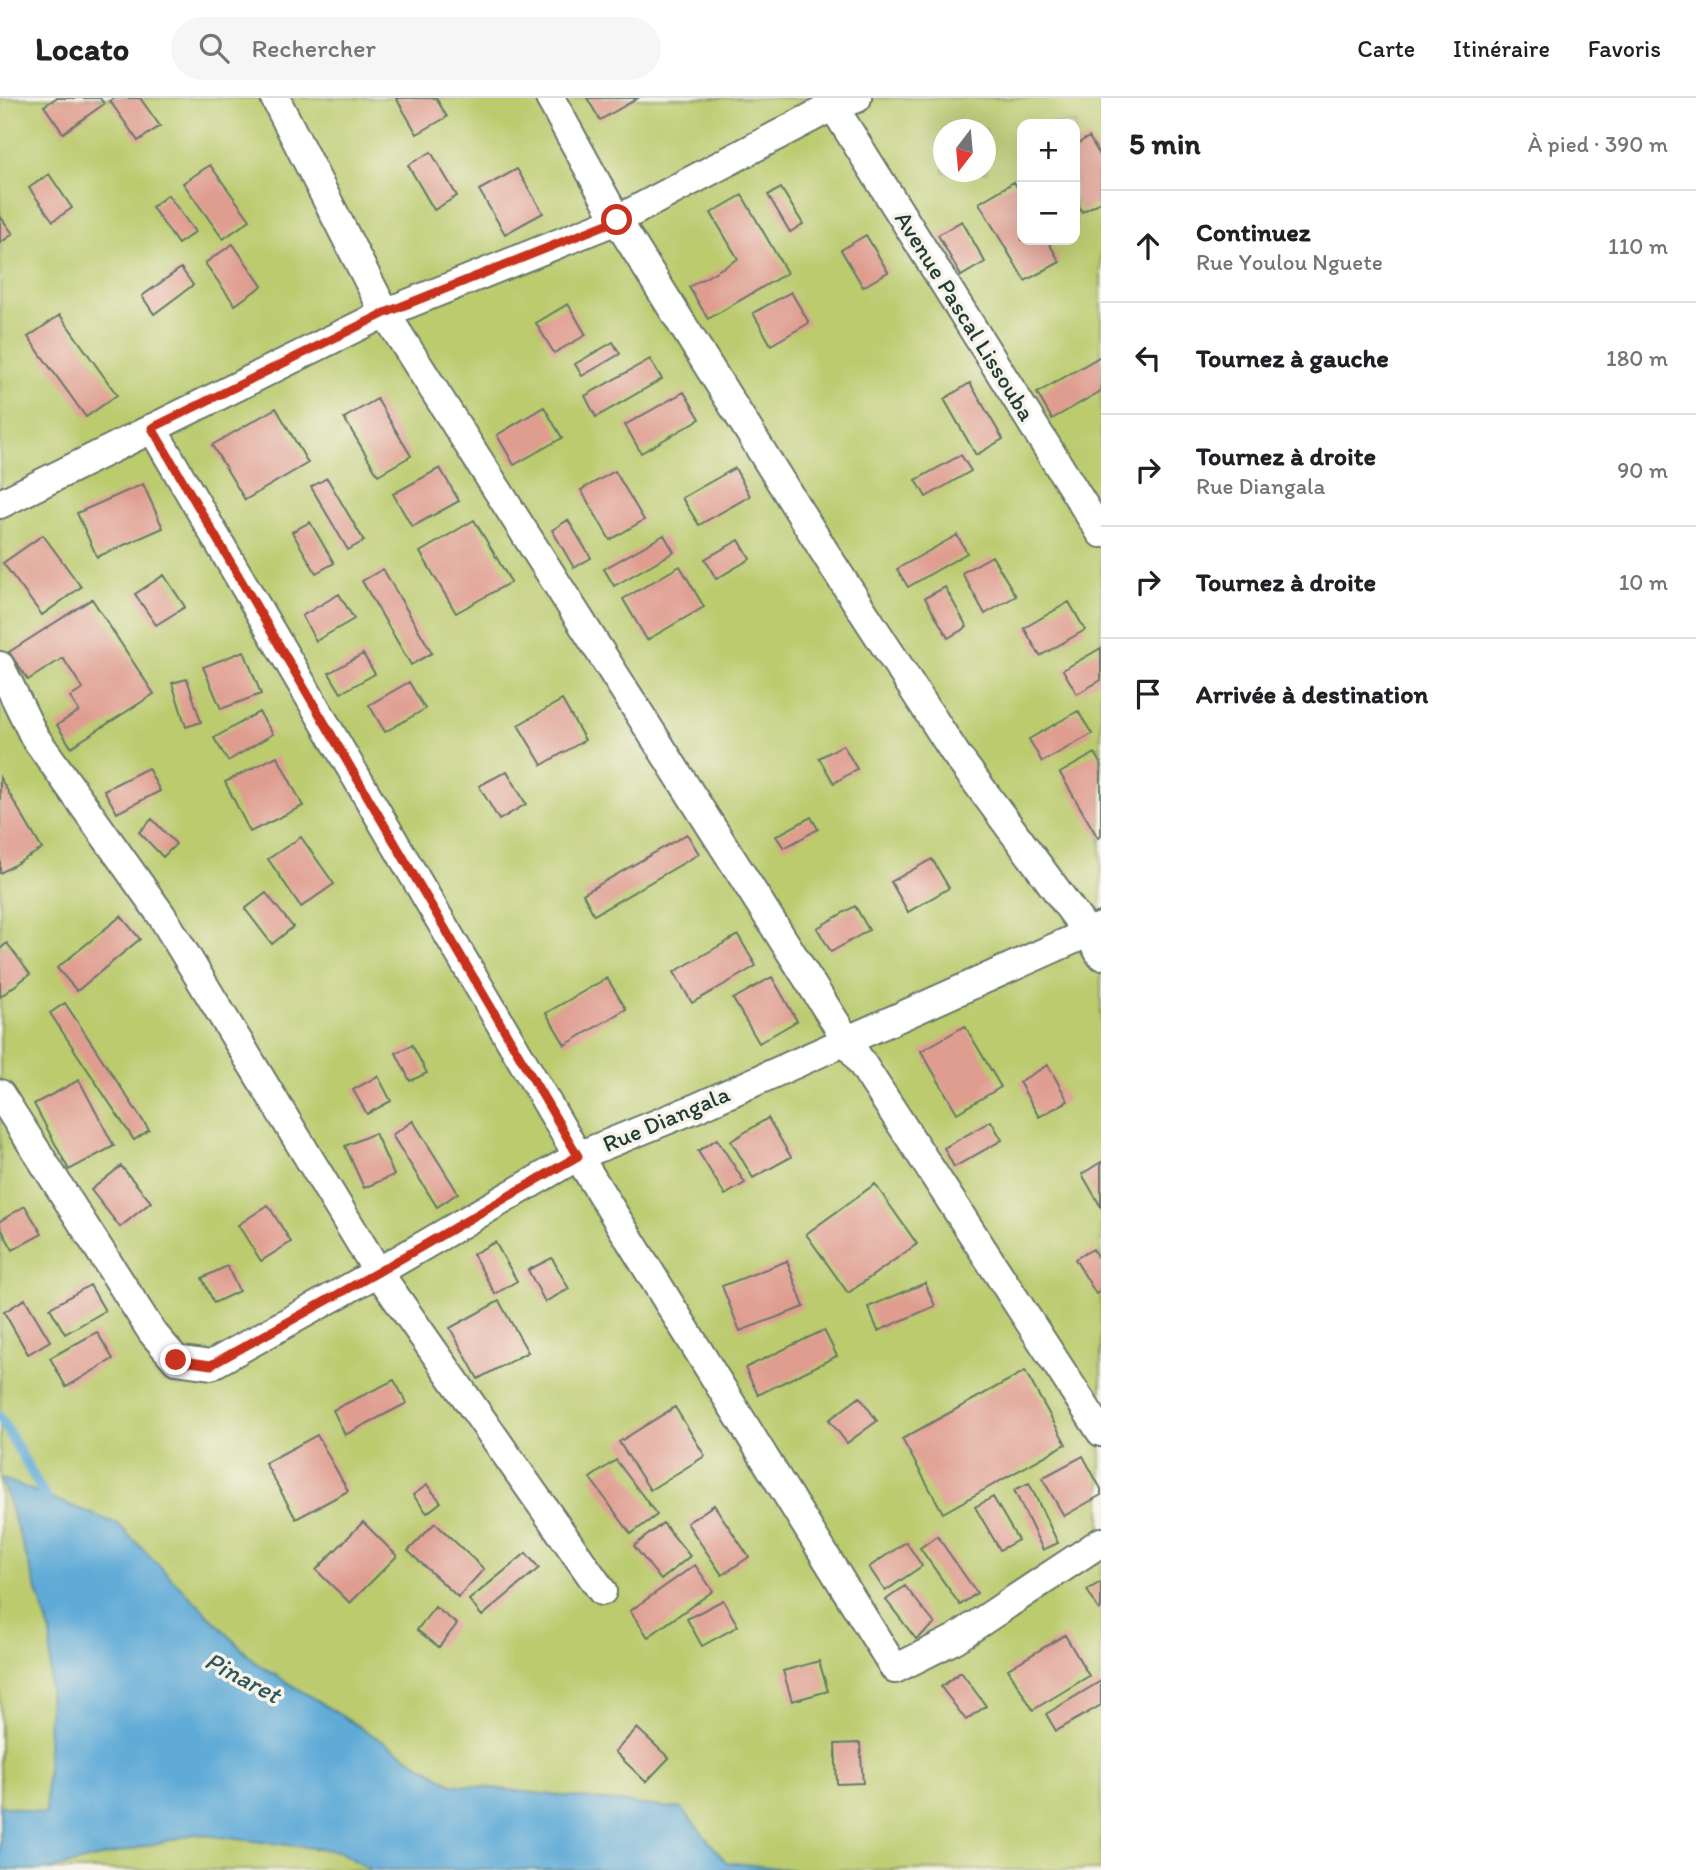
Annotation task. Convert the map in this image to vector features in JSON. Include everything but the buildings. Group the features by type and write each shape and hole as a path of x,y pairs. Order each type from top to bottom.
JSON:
{"street":[{"path":"275,98 385,313 846,1039 1101,1432"},
{"path":"550,98 617,220 827,556 955,753 1097,938"},
{"path":"0,504 385,313 617,220 839,101"},
{"name":"Avenue Pascal Lissouba","path":"839,101 1101,533"},
{"path":"152,428 578,1156 895,1669 955,1639 1101,1542"},
{"path":"0,666 34,736 162,916 378,1272 603,1591"},
{"name":"Rue Diangala","path":"0,1094 152,1332 176,1360 211,1365 578,1156 696,1108 846,1039 1097,938"}],"green space":[{"path":"0,98 1101,98 1101,1870 0,1870"}],"water":[{"path":"1,1478 118,1524 256,1663 452,1784 682,1809 726,1862 794,1870 371,1870 338,1851 195,1834 47,1870 0,1870 0,1805 46,1814 51,1634"}],"waterway":[{"name":"Pinaret","path":"0,1417 50,1505"}],"route":[{"path":"176,1360 211,1365 578,1156 152,428 385,313 617,220"}]}
